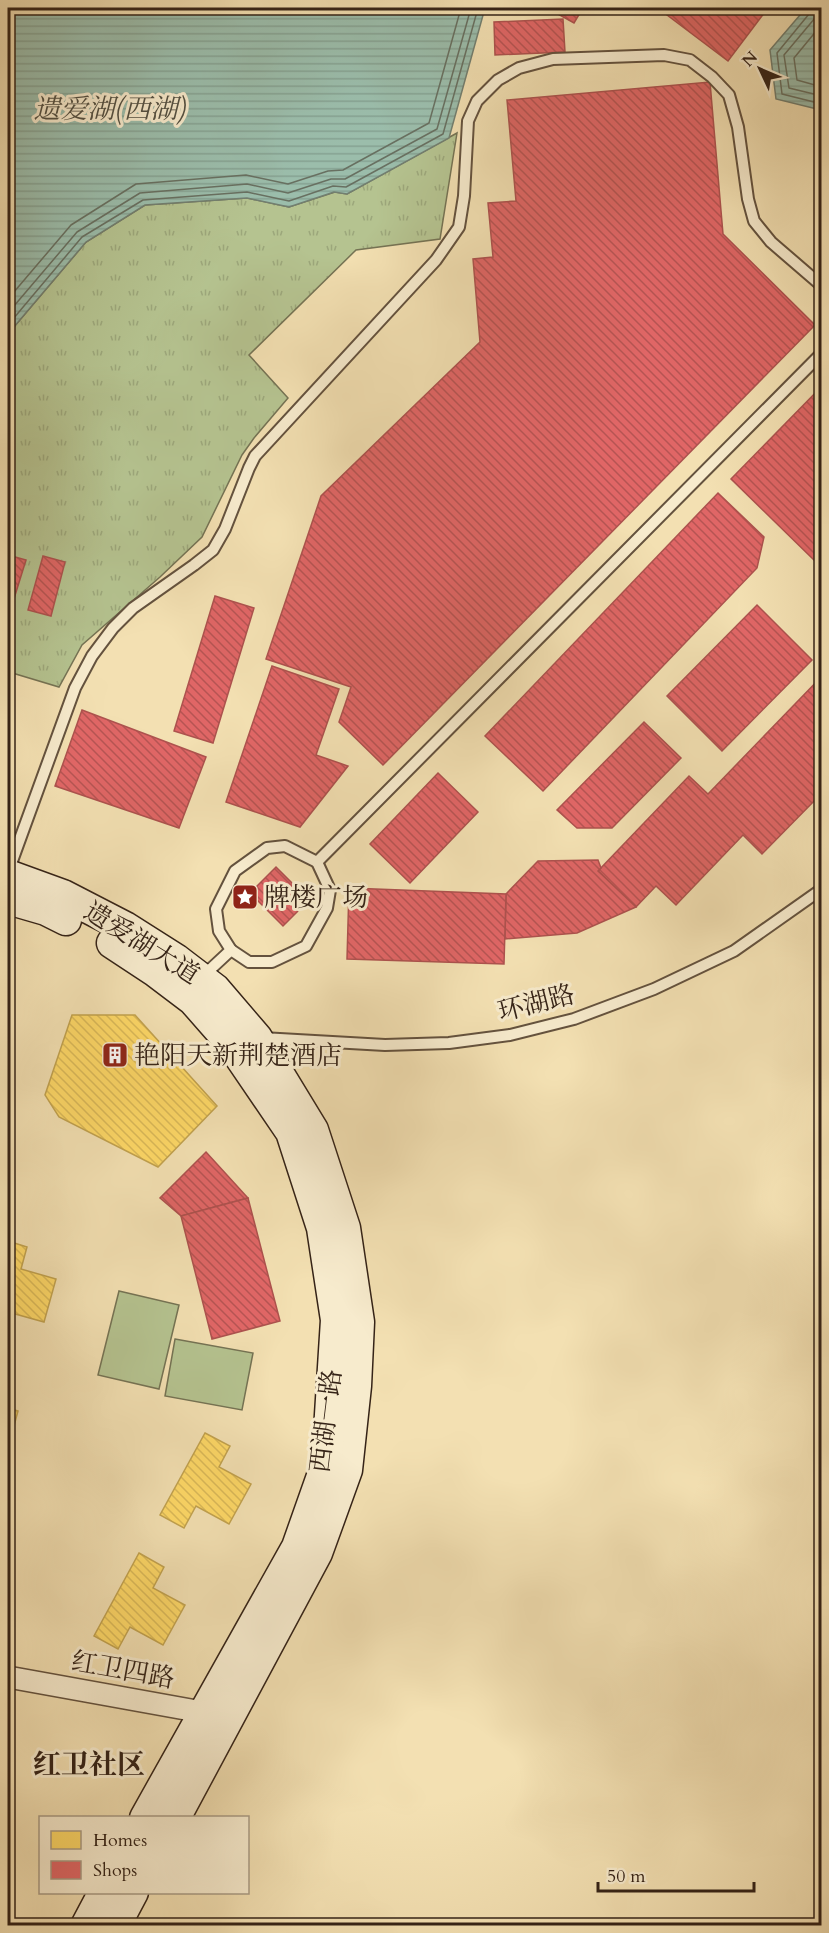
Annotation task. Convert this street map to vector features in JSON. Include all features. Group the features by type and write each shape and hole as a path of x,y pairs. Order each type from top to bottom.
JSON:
{"main road":[{"name":"遗爱湖大道","path":"8,873 63,896 125,927 177,960 193,986 193,1000 243,1040"},
{"name":"遗爱湖大道","path":"8,899 46,910 193,986"},
{"name":"西湖一路","path":"176,1816 215,1716 297,1547 327,1462 336,1320 322,1228 291,1132 243,1040"},
{"name":"西湖一路","path":"146,1816 215,1716"},
{"path":"86,1926 103,1894"},
{"path":"115,1926 132,1894"}],"street":[{"name":"红卫四路","path":"8,1677 215,1716"}],"lane":[{"path":"8,873 75,688 92,656 113,628 133,608 213,550 225,529 255,456 436,260 459,227 464,195 468,122 477,101 498,80 519,68 553,59 664,56 690,60 729,94 738,127 748,200 754,221 771,242 822,286"},
{"path":"317,862 822,353"},
{"path":"285,846 317,862 330,890 327,908 306,946 272,962 249,962 231,950 219,931 216,909 235,871 267,848 285,846"},
{"name":"环湖路","path":"243,1040 385,1045 448,1043 510,1035 574,1019 654,989 734,951 822,889"},
{"path":"193,986 231,950"}],"green space":[{"path":"457,133 440,239 356,250 249,355 288,398 242,455 202,537 82,645 59,687 9,672 8,676 8,334 86,242 145,205 247,198 289,207 335,192 347,194"},
{"path":"119,1291 179,1305 159,1389 98,1375"},
{"path":"175,1339 253,1353 242,1410 165,1396"}],"water":[{"name":"遗爱湖(西湖)","path":"8,8 485,8 449,138 347,194 334,192 289,207 247,198 145,205 86,242 8,334"},
{"path":"806,8 821,8 821,110 776,99 770,50"}],"building: Homes":[{"name":"艳阳天新荆楚酒店","path":"72,1015 135,1015 217,1106 158,1167 59,1117 45,1095"},
{"path":"8,1241 27,1247 21,1269 56,1279 44,1322 8,1312"},
{"path":"8,1408 18,1411 8,1448"},
{"path":"205,1433 230,1446 219,1467 251,1484 229,1524 196,1506 184,1528 160,1515"},
{"path":"139,1553 164,1567 153,1588 185,1605 163,1645 130,1627 118,1649 94,1636"}],"building: Shops":[{"path":"547,8 583,8 574,23"},
{"path":"660,8 768,8 728,61"},
{"path":"563,19 565,52 495,55 494,22"},
{"path":"710,82 723,234 815,325 383,765 339,722 351,687 266,659 321,496 480,342 473,259 493,257 488,203 516,201 507,100"},
{"path":"822,386 822,558 817,563 731,479"},
{"path":"718,493 764,537 757,568 543,791 485,736"},
{"path":"8,555 26,560 8,618"},
{"path":"43,556 65,562 51,616 28,610"},
{"path":"215,596 254,608 213,743 174,731"},
{"path":"757,605 812,660 722,751 667,696"},
{"path":"272,666 339,689 316,755 348,766 300,827 226,802"},
{"path":"822,676 822,793 762,854 743,835 676,905 656,886 636,907 598,871 689,776 708,794"},
{"path":"82,710 206,757 179,828 55,786"},
{"path":"644,722 681,758 612,828 577,828 557,810"},
{"path":"438,773 478,812 410,883 370,844"},
{"path":"598,860 601,868 598,871 636,907 577,933 505,939 506,894 538,861"},
{"path":"276,867 309,900 283,926 250,893"},
{"path":"349,888 506,894 504,964 347,959"},
{"path":"206,1152 248,1198 181,1216 160,1198"},
{"path":"248,1198 280,1321 212,1339 181,1216"}],"place":[{"name":"牌楼广场","path":"245,897"},
{"name":"艳阳天新荆楚酒店","path":"115,1055"}],"district":[{"name":"红卫社区","path":"89,1765"}]}
